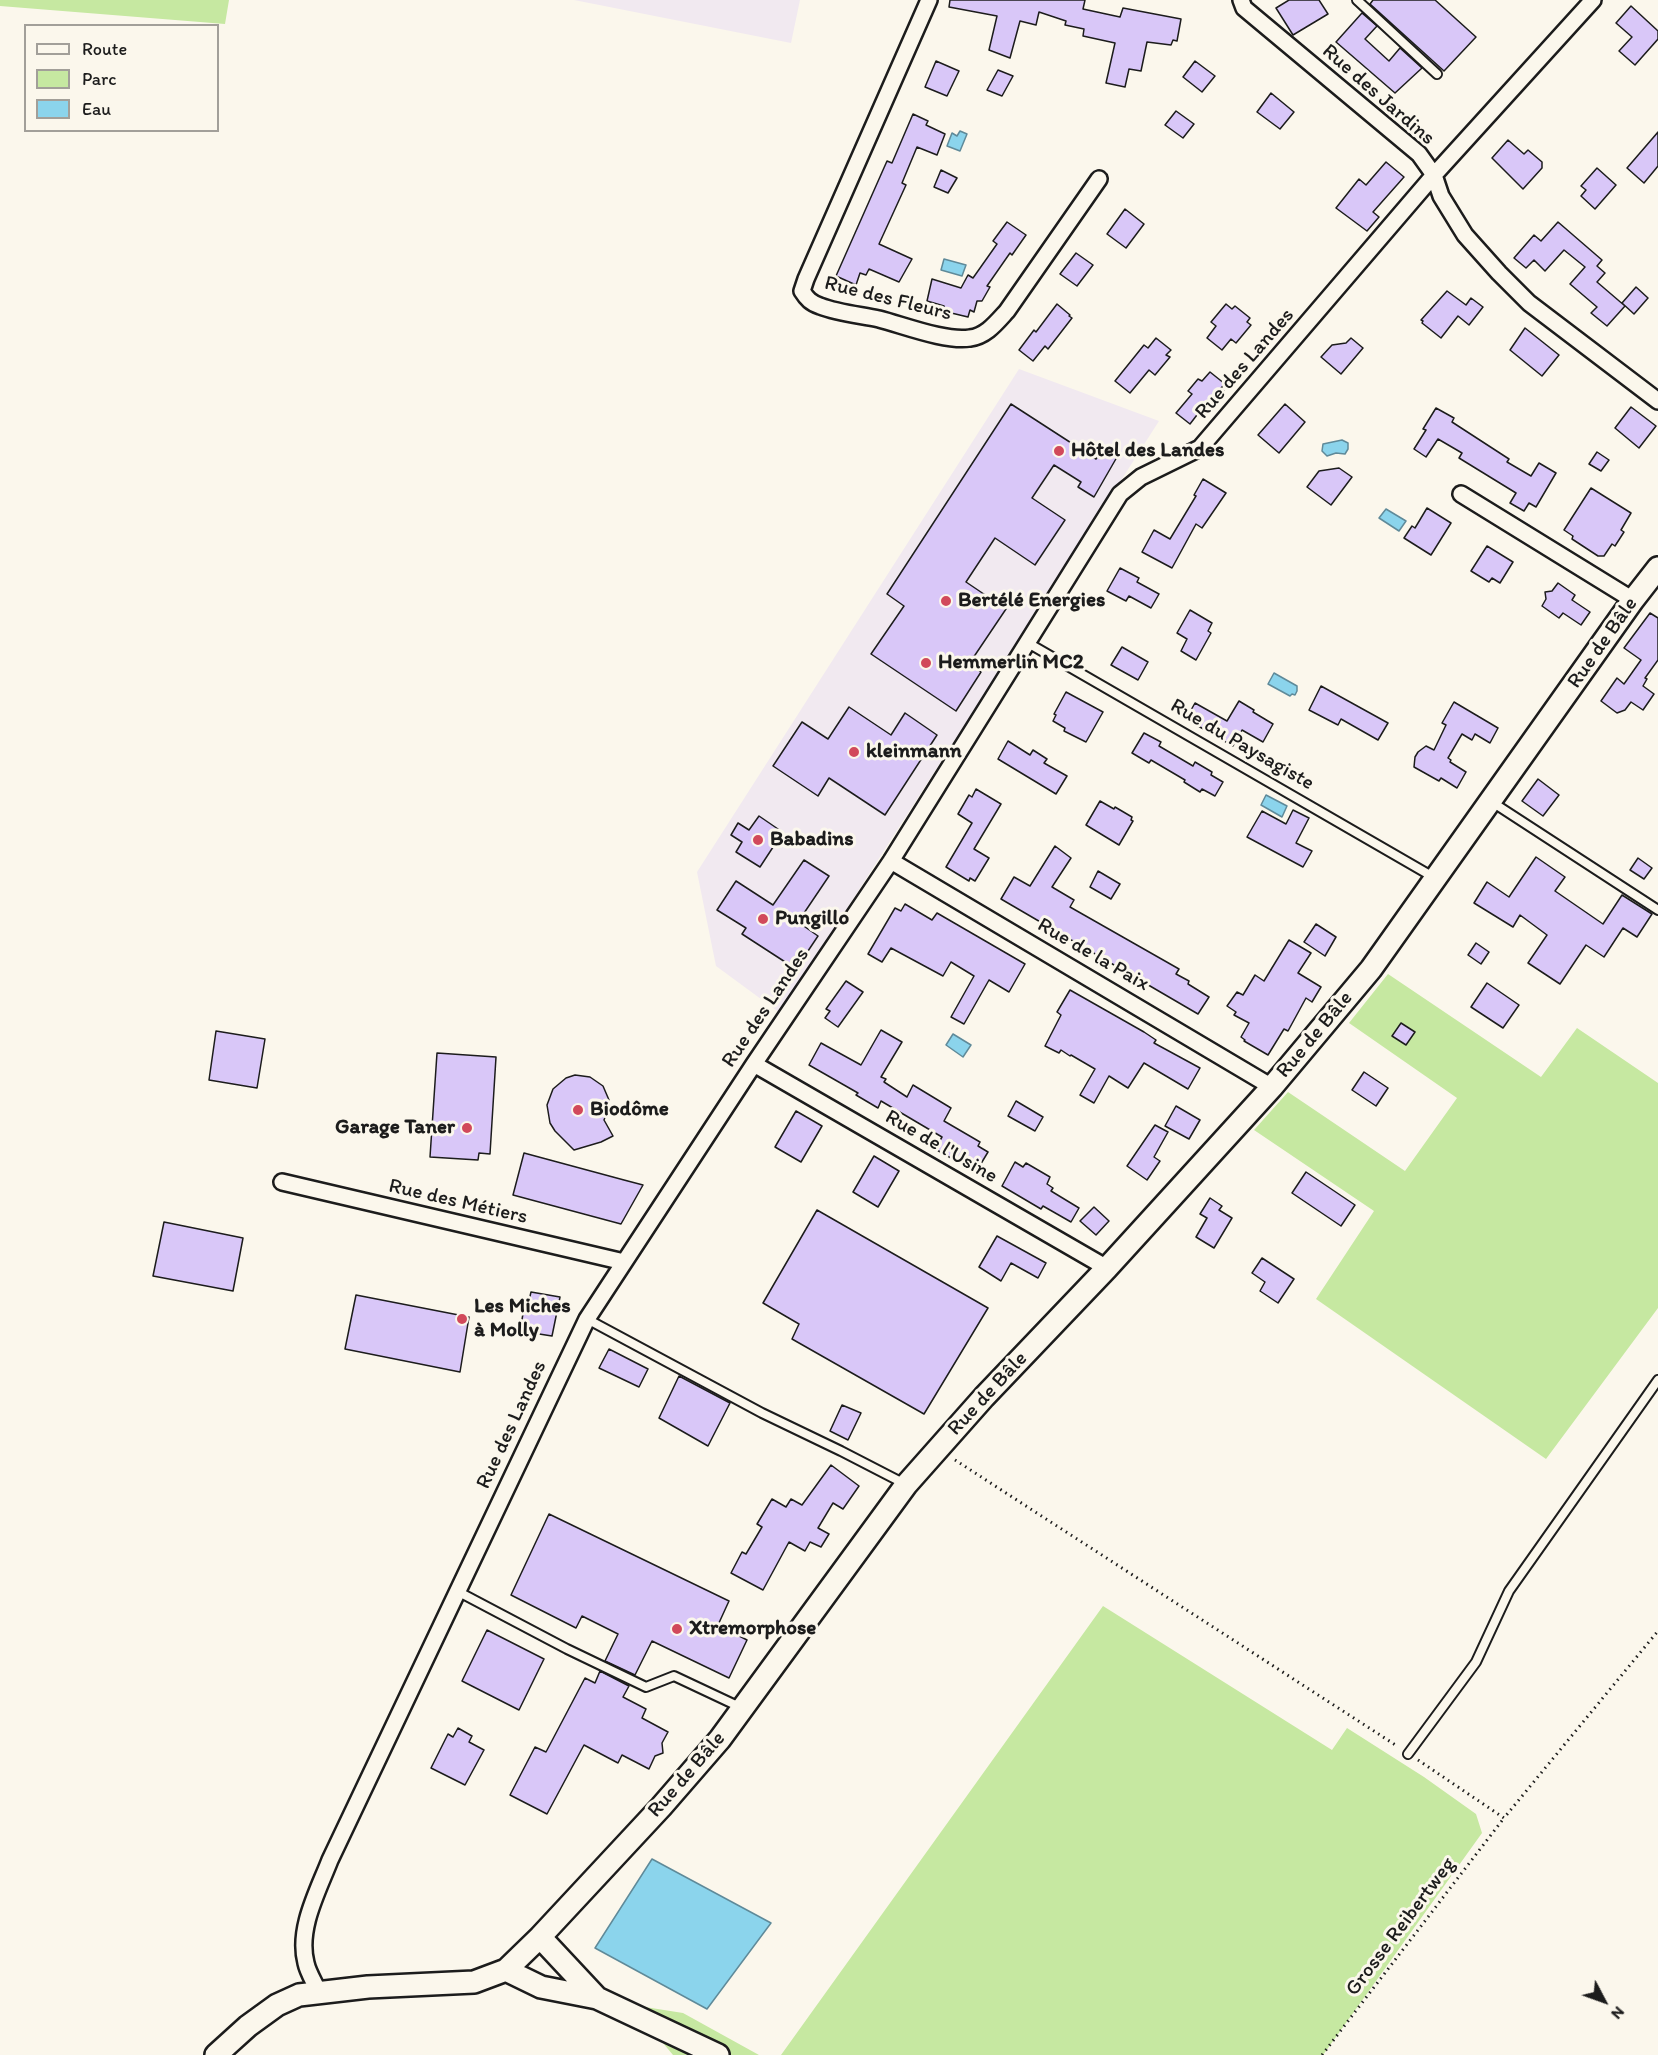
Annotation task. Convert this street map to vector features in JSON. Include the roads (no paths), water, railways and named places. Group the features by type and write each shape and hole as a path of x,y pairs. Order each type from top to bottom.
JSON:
{"street":[{"name":"Rue des Fleurs","path":"929,0 806,279 802,291 807,300 819,306 882,320 929,334 966,339 979,337 991,328 1006,311 1099,179"},
{"name":"Rue des Jardins","path":"1241,0 1244,8 1419,154 1434,175 1441,196 1465,235 1529,303 1658,401"},
{"name":"Rue des Landes","path":"319,1993 306,1963 304,1941 309,1916 330,1860 587,1319 754,1064 891,861 1120,494 1141,477 1200,448 1434,175 1593,0"},
{"path":"1461,494 1633,600"},
{"name":"Rue de Bâle","path":"216,2055 248,2026 277,2005 299,1995 368,1987 474,1982 506,1970 540,1937 661,1807 720,1738 906,1485 1272,1087 1371,969 1658,568"},
{"name":"Rue de la Paix","path":"891,861 1272,1087"},
{"name":"Rue de l'Usine","path":"754,1064 1107,1268"},
{"name":"Rue des Métiers","path":"282,1182 624,1262"},
{"path":"540,1937 597,1998"},
{"path":"506,1970 541,1987 597,1998 718,2055"}],"lane":[{"path":"1357,0 1437,74"},
{"name":"Rue du Paysagiste","path":"1028,644 1436,879"},
{"path":"1491,801 1656,908"},
{"path":"587,1319 762,1413 906,1485"},
{"path":"1408,1754 1476,1662 1509,1591 1658,1380"},
{"path":"457,1591 567,1649 646,1687 674,1676 744,1708"}],"water":[{"path":"960,131 967,134 960,151 947,146 952,133 957,136"},
{"path":"944,259 966,265 962,276 941,270"},
{"path":"1342,440 1348,443 1345,454 1336,453 1327,456 1322,451 1323,444"},
{"path":"1386,509 1406,521 1399,531 1379,518"},
{"path":"1274,673 1297,686 1295,695 1290,696 1268,684"},
{"path":"1266,795 1287,806 1282,817 1261,805"},
{"path":"953,1034 971,1045 963,1057 946,1045"},
{"path":"652,1859 771,1923 707,2009 595,1948"}],"place":[{"name":"Hôtel des Landes","path":"1059,451"},
{"name":"Bertélé Energies","path":"946,601"},
{"name":"Hemmerlin MC2","path":"926,663"},
{"name":"kleinmann","path":"854,752"},
{"name":"Babadins","path":"758,840"},
{"name":"Pungillo","path":"763,919"},
{"name":"Biodôme","path":"578,1110"},
{"name":"Garage Taner","path":"467,1128"},
{"name":"Les Miches à Molly","path":"462,1319"},
{"name":"Xtremorphose","path":"677,1629"}]}
